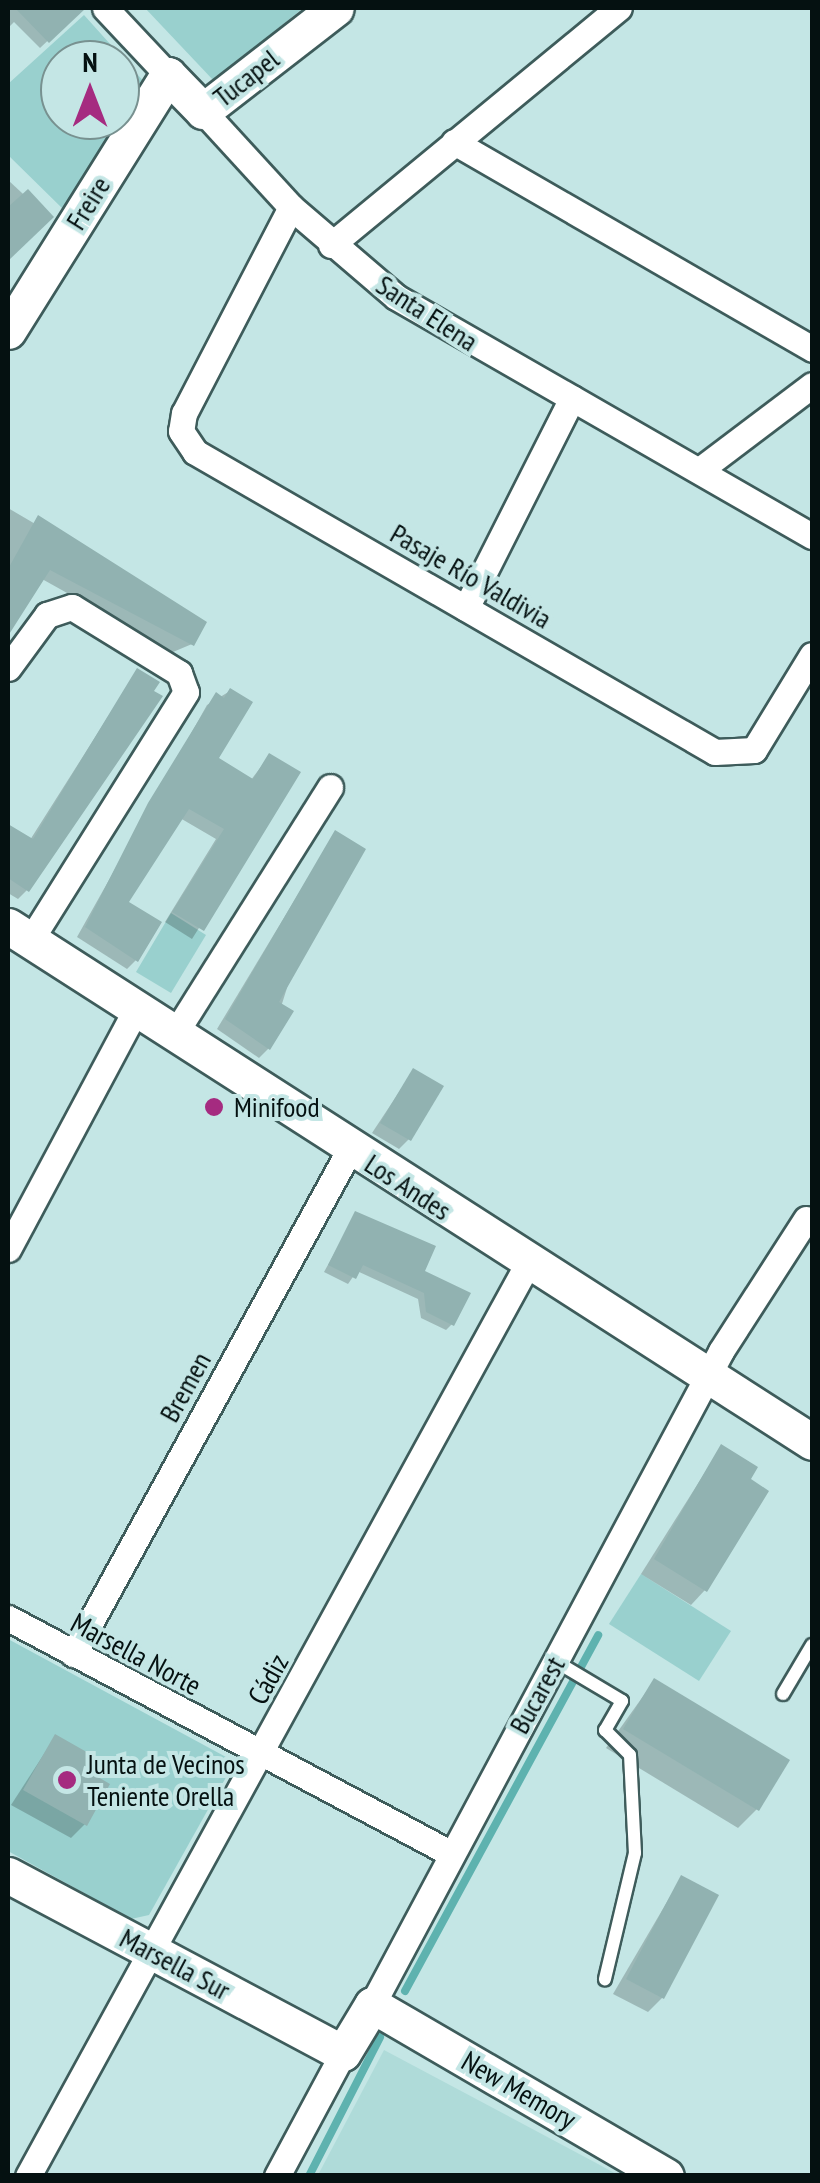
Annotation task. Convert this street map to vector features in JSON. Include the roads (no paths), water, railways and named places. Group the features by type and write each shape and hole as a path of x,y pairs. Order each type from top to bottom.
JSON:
{"street":[{"name":"Santa Elena","path":"105,8 291,207 396,297 812,536"},
{"name":"Tucapel","path":"203,111 336,8"},
{"path":"331,245 620,8"},
{"name":"Freire","path":"12,311 168,75"},
{"path":"454,142 812,349"},
{"name":"Pasaje Río Valdivia","path":"291,207 182,431 195,452 714,752 742,756 763,740 812,655"},
{"path":"701,469 812,385"},
{"path":"466,608 572,398"},
{"path":"8,668 62,607 178,673 186,692 19,933"},
{"path":"174,1035 330,788"},
{"name":"Los Andes","path":"19,933 812,1442"},
{"path":"8,1250 136,1009"},
{"name":"Bremen","path":"73,1654 350,1149"},
{"name":"Bucarest","path":"277,2176 712,1376 806,1220"},
{"name":"Cádiz","path":"28,2176 528,1263"},
{"name":"Marsella Norte","path":"8,1618 450,1852"},
{"name":"Marsella Sur","path":"8,1875 343,2053"},
{"name":"New Memory","path":"372,2005 666,2176"}],"lane":[{"path":"783,1694 812,1645"},
{"path":"555,1662 622,1701 605,1730 630,1755 635,1852 605,1979"}],"waterway":[{"path":"405,1991 598,1635"},
{"path":"309,2176 380,2037"}],"place":[{"name":"Minifood","path":"214,1107"},
{"name":"Junta de Vecinos Teniente Orella","path":"67,1780"}]}
